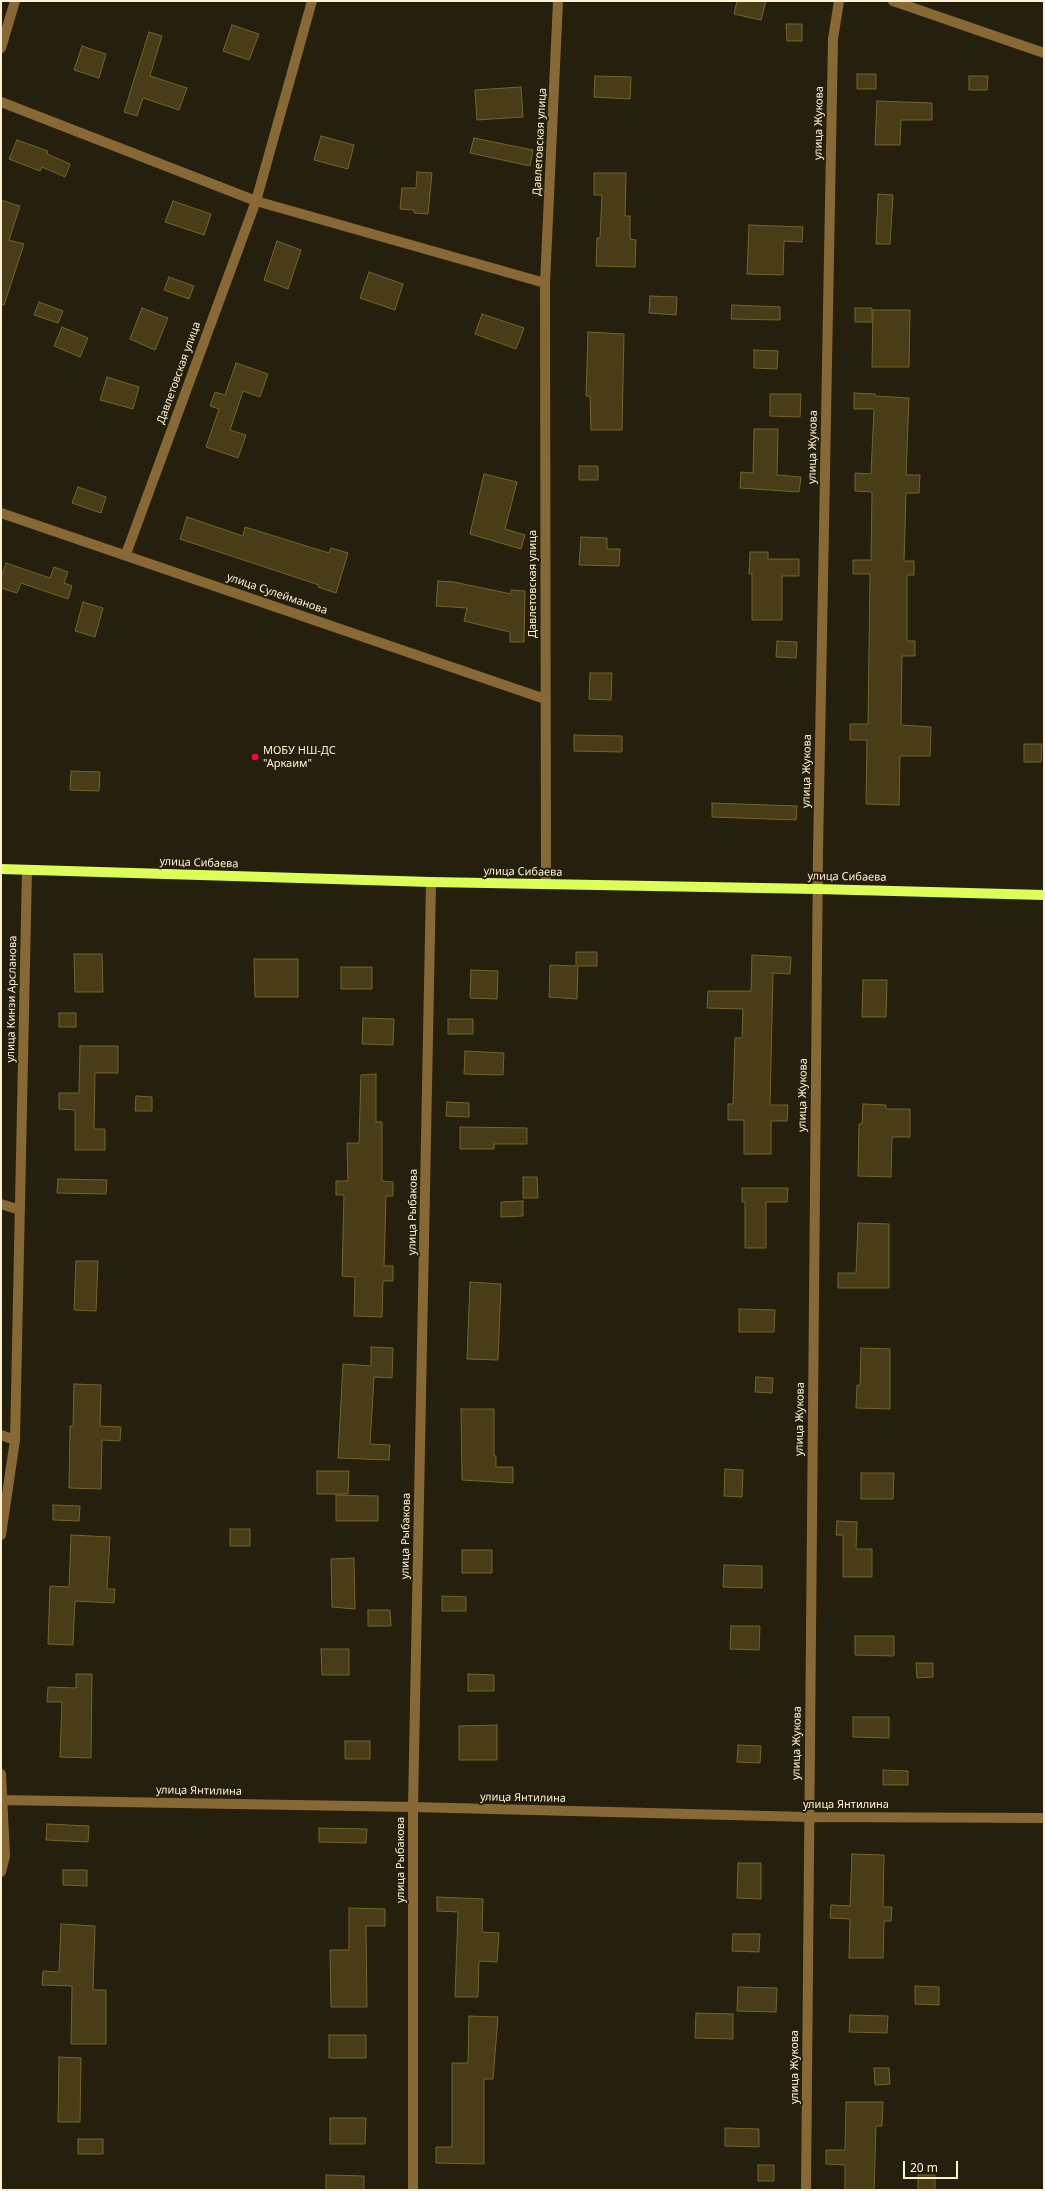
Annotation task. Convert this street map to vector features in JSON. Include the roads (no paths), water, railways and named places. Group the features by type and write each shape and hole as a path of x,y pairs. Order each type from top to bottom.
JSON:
{"main road":[{"name":"улица Сибаева","path":"1,870 431,882 1044,895"}],"street":[{"path":"1,48 15,1"},
{"name":"Давлетовская улица","path":"126,554 256,201 312,1"},
{"name":"Давлетовская улица","path":"546,884 545,283 558,1"},
{"name":"улица Жукова","path":"806,2190 817,889 833,47 839,1"},
{"path":"893,1 1044,53"},
{"path":"1,102 256,201 545,283"},
{"name":"улица Сулейманова","path":"1,513 126,554 545,699"},
{"name":"улица Кинзи Арсланова","path":"1,1535 15,1440 27,870"},
{"name":"улица Рыбакова","path":"413,2190 413,1807 431,882"},
{"path":"1,1204 20,1210"},
{"path":"1,1435 15,1440"},
{"path":"1,1774 5,1856 1,1872"},
{"name":"улица Янтилина","path":"2,1800 413,1807 808,1817 1044,1818"}],"place":[{"name":"МОБУ НШ-ДС \"Аркаим\"","path":"255,757"}]}
